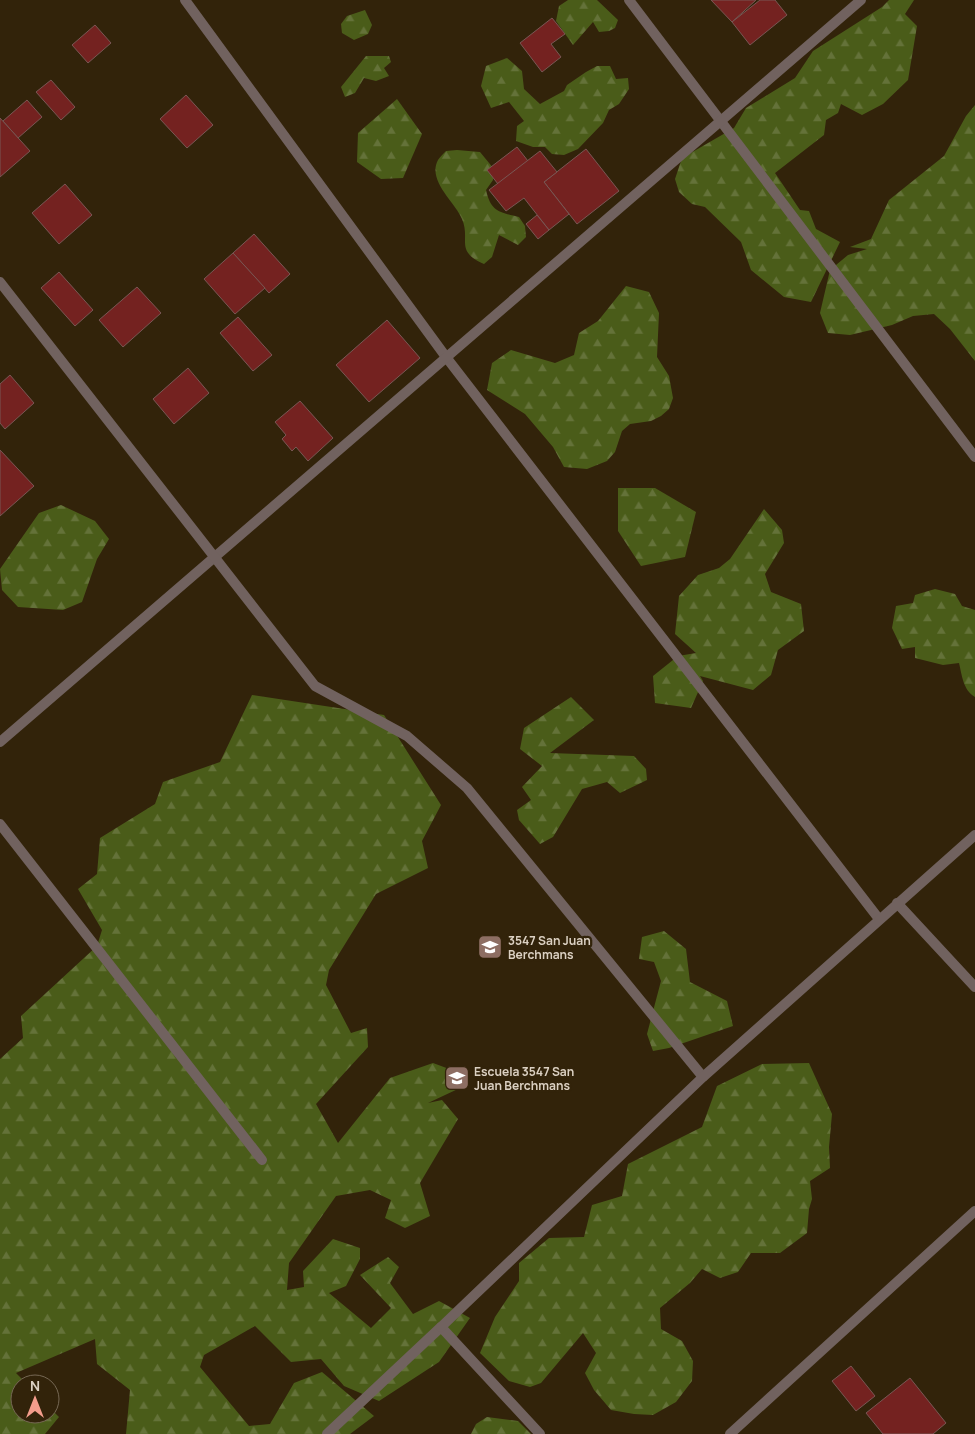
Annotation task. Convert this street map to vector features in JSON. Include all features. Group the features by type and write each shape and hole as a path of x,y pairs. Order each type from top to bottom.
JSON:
{"street":[{"path":"186,0 446,357 879,919"},
{"path":"629,0 975,457"},
{"path":"0,742 861,0"},
{"path":"0,282 316,686 407,736 468,788 702,1077"},
{"path":"0,824 262,1160"},
{"path":"327,1434 702,1077 975,835"},
{"path":"897,903 975,987"},
{"path":"730,1434 975,1211"},
{"path":"441,1327 540,1434"}],"green space":[{"path":"568,0 597,0 618,20 615,28 599,32 593,22 573,45 556,21 559,6"},
{"path":"889,0 914,0 905,14 917,26 908,80 883,104 862,115 841,104 838,113 826,120 824,135 775,173 800,210 809,211 816,229 840,242 811,302 784,297 751,270 741,242 705,207 692,204 679,192 675,179 682,158 734,128 746,108 795,78 813,51 882,7"},
{"path":"365,10 372,25 368,34 354,40 342,33 341,24 347,16"},
{"path":"366,56 389,56 391,62 384,68 389,76 376,81 364,78 355,93 345,97 341,87"},
{"path":"507,58 522,71 524,89 540,104 564,91 567,85 597,66 610,66 616,79 628,78 629,89 619,104 609,110 603,123 578,149 564,155 552,154 545,147 533,147 516,141 517,126 524,121 509,102 491,108 481,86 486,66"},
{"path":"397,99 422,134 403,178 381,179 357,162 358,133"},
{"path":"975,105 975,361 950,329 934,314 913,316 892,325 850,335 828,333 820,313 830,270 848,255 867,249 850,247 871,239 889,200 944,156 966,116"},
{"path":"446,151 480,152 494,169 493,180 486,190 490,203 501,212 519,217 525,226 526,237 518,245 499,235 492,257 484,264 475,259 466,250 462,219 443,191 436,176 438,160"},
{"path":"626,286 649,292 659,313 657,357 669,376 673,398 669,409 661,416 651,421 630,424 622,431 615,452 607,461 587,469 564,467 553,447 525,414 487,390 492,363 511,350 555,363 574,355 579,333 598,321"},
{"path":"618,488 655,488 696,512 685,557 641,566 618,531"},
{"path":"61,505 95,521 109,539 97,559 82,602 63,610 18,607 2,590 0,569 39,513"},
{"path":"764,509 782,530 784,543 765,574 771,592 801,604 804,631 778,650 771,675 753,690 700,676 703,681 691,708 655,703 653,676 678,656 696,653 675,634 679,596 698,575 719,568 730,559"},
{"path":"935,589 955,594 962,606 975,610 975,697 965,686 959,663 943,665 915,658 915,647 902,649 892,628 896,606 913,603 915,595"},
{"path":"252,695 384,715 441,805 422,841 428,868 376,894 329,970 326,985 351,1033 367,1028 368,1047 316,1104 338,1143 390,1078 433,1063 460,1073 460,1088 428,1103 442,1100 458,1119 420,1183 430,1216 405,1228 385,1218 391,1200 370,1190 336,1196 289,1263 287,1290 304,1287 303,1271 333,1239 360,1248 360,1259 346,1286 329,1293 371,1328 391,1308 360,1275 388,1257 399,1267 390,1283 413,1314 439,1301 470,1318 439,1362 379,1401 344,1386 321,1359 291,1362 255,1326 204,1355 200,1367 249,1426 270,1424 294,1383 322,1372 374,1416 350,1434 126,1434 130,1390 97,1364 95,1339 17,1374 10,1374 10,1424 53,1424 45,1434 0,1434 0,1059 23,1038 21,1016 97,946 102,930 78,889 97,874 100,838 155,804 163,782 220,762"},
{"path":"571,697 594,720 550,753 634,756 646,769 647,780 620,793 607,782 582,789 553,837 540,844 519,820 517,810 531,800 522,787 542,766 520,749 524,728"},
{"path":"664,931 686,949 690,982 727,1001 733,1026 669,1048 653,1051 647,1034 661,981 654,962 639,959 642,937"},
{"path":"809,1063 832,1114 829,1147 830,1168 810,1181 812,1199 809,1209 807,1233 780,1253 751,1253 738,1272 720,1278 702,1269 690,1283 660,1308 661,1329 682,1341 693,1361 692,1381 676,1402 653,1415 611,1410 594,1390 585,1373 596,1353 583,1333 541,1383 530,1387 509,1381 480,1353 495,1317 519,1281 519,1263 549,1238 584,1237 592,1205 622,1196 628,1164 702,1127 717,1086 762,1064"},
{"path":"487,1417 518,1421 531,1434 471,1434 476,1424"}],"building":[{"path":"711,0 756,0 732,22"},
{"path":"760,0 775,0 787,15 750,45 732,22"},
{"path":"552,18 565,34 551,44 561,57 542,72 520,43"},
{"path":"95,25 111,43 88,63 72,45"},
{"path":"51,80 75,107 61,120 36,92"},
{"path":"186,95 213,125 187,148 160,119"},
{"path":"27,100 42,117 18,138 3,121"},
{"path":"0,118 30,151 0,177"},
{"path":"517,147 528,161 498,184 487,170"},
{"path":"586,149 619,191 577,224 544,182"},
{"path":"540,151 557,172 544,182 569,214 549,230 524,198 506,211 489,190"},
{"path":"65,184 92,215 59,244 32,213"},
{"path":"537,215 549,230 538,239 526,224"},
{"path":"254,234 290,274 269,293 233,253"},
{"path":"233,253 265,288 235,314 204,279"},
{"path":"59,272 93,310 75,326 41,288"},
{"path":"137,287 161,313 123,347 99,320"},
{"path":"238,317 272,355 253,371 220,333"},
{"path":"387,320 420,358 369,402 336,365"},
{"path":"188,368 209,393 174,424 153,399"},
{"path":"10,375 34,403 5,429 0,423 0,384"},
{"path":"300,401 333,438 308,461 296,447 292,451 282,439 286,435 275,422"},
{"path":"0,450 34,486 0,516"},
{"path":"851,1366 875,1396 856,1411 832,1381"},
{"path":"910,1378 946,1423 933,1434 883,1434 866,1413"}],"place":[{"name":"3547 San Juan Berchmans","path":"490,947"},
{"name":"Escuela 3547 San Juan Berchmans","path":"457,1078"}]}
